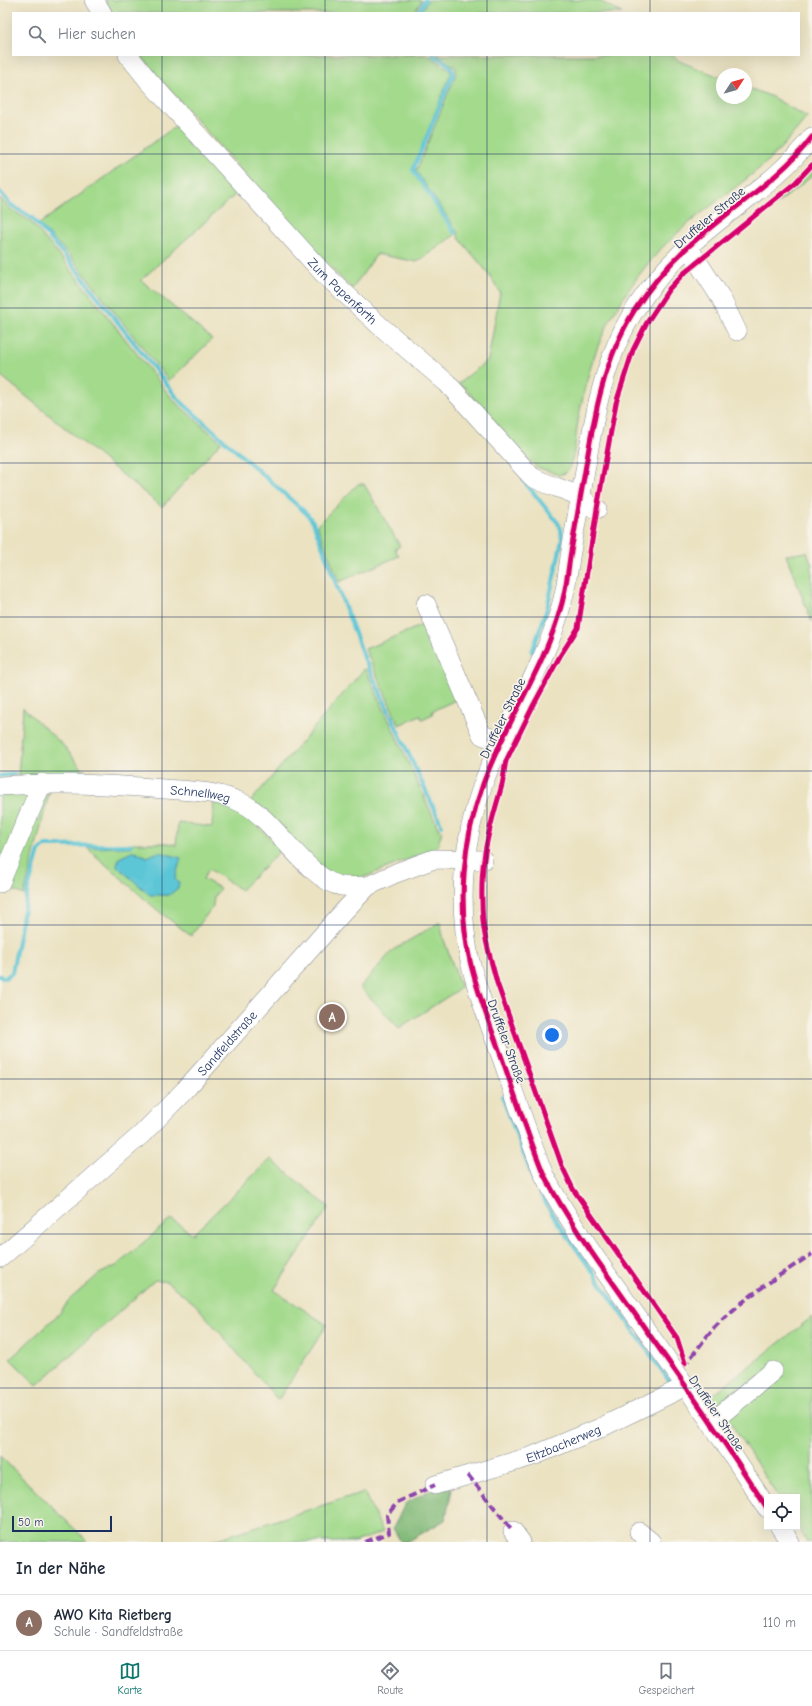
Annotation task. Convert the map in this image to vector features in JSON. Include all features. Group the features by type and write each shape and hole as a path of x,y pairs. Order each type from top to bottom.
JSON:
{"street":[{"path":"94,0 101,12"},
{"name":"Zum Papenforth","path":"129,56 148,80 322,273 447,383 532,477 581,497 590,507 597,508"},
{"name":"Druffeler Straße","path":"764,1503 711,1422 580,1235 555,1196 544,1175 478,992 470,962 464,916 463,892 474,860 472,820 483,783 501,742 548,647 562,601 591,433 600,394 613,354 633,313 659,276 688,247 763,187 799,154 812,137"},
{"path":"688,247 720,298 738,331"},
{"path":"426,604 482,735 501,742"},
{"path":"0,884 42,783"},
{"name":"Schnellweg","path":"0,786 42,783 115,784 210,793 228,797 246,805 259,815 320,876 340,886 368,886"},
{"name":"Sandfeldstraße","path":"0,1258 142,1134 185,1090 368,886 396,873 434,859 474,860"},
{"path":"711,1422 774,1371"},
{"name":"Eltzbacherweg","path":"435,1485 533,1456 600,1428 686,1386"},
{"path":"782,1530 790,1542"}],"green space":[{"path":"105,0 422,0 415,12 112,12"},
{"path":"428,0 598,0 620,12 421,12"},
{"path":"142,56 430,56 449,69 451,73 412,170 455,235 417,262 377,254 352,289 275,208"},
{"path":"439,56 674,56 679,61 716,76 716,104 752,104 752,89 770,96 807,117 795,132 762,166 688,223 668,242 645,267 631,286 606,327 595,353 581,407 572,461 566,473 559,475 537,467 525,456 465,388 458,384 488,360 500,292 488,273 458,237 458,233 415,169 417,169 456,74 456,69 454,66"},
{"path":"176,126 236,194 141,280 212,339 169,381 70,256 39,224"},
{"path":"812,169 812,176 772,208"},
{"path":"0,198 10,209 30,221 64,261 174,401 221,442 162,507 0,375"},
{"path":"358,484 364,484 400,546 395,549 399,556 339,582 317,525"},
{"path":"807,552 812,565 812,622 786,555"},
{"path":"430,622 462,697 432,711 433,714 422,719 420,715 399,725 365,649"},
{"path":"365,668 439,830 442,831 437,848 362,878 338,878 326,872 251,801"},
{"path":"23,708 63,745 89,777 18,777"},
{"path":"50,789 24,895 4,886 30,821"},
{"path":"32,790 0,872 0,792"},
{"path":"214,802 225,805 244,815 259,827 281,850 241,890 209,869 203,879 220,888 214,897 213,906 191,936 156,909 87,848 132,847 132,843 168,843 176,845 178,823 212,827","holes":["134,851 147,857 169,895 160,895"]},
{"path":"440,922 444,940 461,988 399,1028 360,987 393,950"},
{"path":"270,1159 329,1207 274,1290 327,1325 278,1400 195,1304 167,1282 155,1280 37,1385 10,1359 62,1311 68,1301 99,1274 116,1266 171,1219 193,1234"},
{"path":"812,1317 812,1542 807,1542 800,1530 800,1494 776,1494 732,1425 711,1396"},
{"path":"0,1456 4,1460 88,1542 0,1542"},
{"path":"450,1485 452,1490 445,1520 407,1542 401,1542 393,1528 405,1504 426,1492"},
{"path":"364,1492 383,1532 355,1542 208,1542"}],"water":[{"path":"134,851 147,857 159,852 181,858 175,879 179,883 178,888 169,895 150,895 117,866 119,858"}],"waterway":[{"path":"419,12 425,0"},
{"path":"435,56 449,65 453,74 413,170 455,233"},
{"path":"0,192 11,205 32,218 68,259 179,400 307,514 313,522 365,660 442,826"},
{"path":"523,480 558,523 561,529 562,540 547,609 532,652"},
{"path":"0,776 15,774"},
{"path":"0,976 5,978 12,973 28,889 39,851 45,846 131,845"},
{"path":"502,1096 534,1182 552,1214 670,1382"}],"marked path":[{"path":"683,1366 714,1328 736,1307 773,1279 812,1254"},
{"path":"468,1475 513,1531"},
{"path":"365,1542 389,1533 387,1515 398,1502 435,1485"}],"cycle path":[{"path":"764,1503 723,1440 580,1235 544,1175 477,986 466,939 463,894 467,849 476,805 483,784 492,761 546,650 562,603 588,450 597,409 608,368 624,329 641,301 672,262 713,225 773,178 800,152 812,137"},
{"path":"685,1363 677,1338 573,1189 562,1166 497,983 485,935 482,876 487,840 502,785 506,761 560,656 578,628 616,403 633,350 646,324 669,289 683,274 795,183 812,165"}],"place":[{"name":"AWO Kita Rietberg","path":"332,1017"}]}
